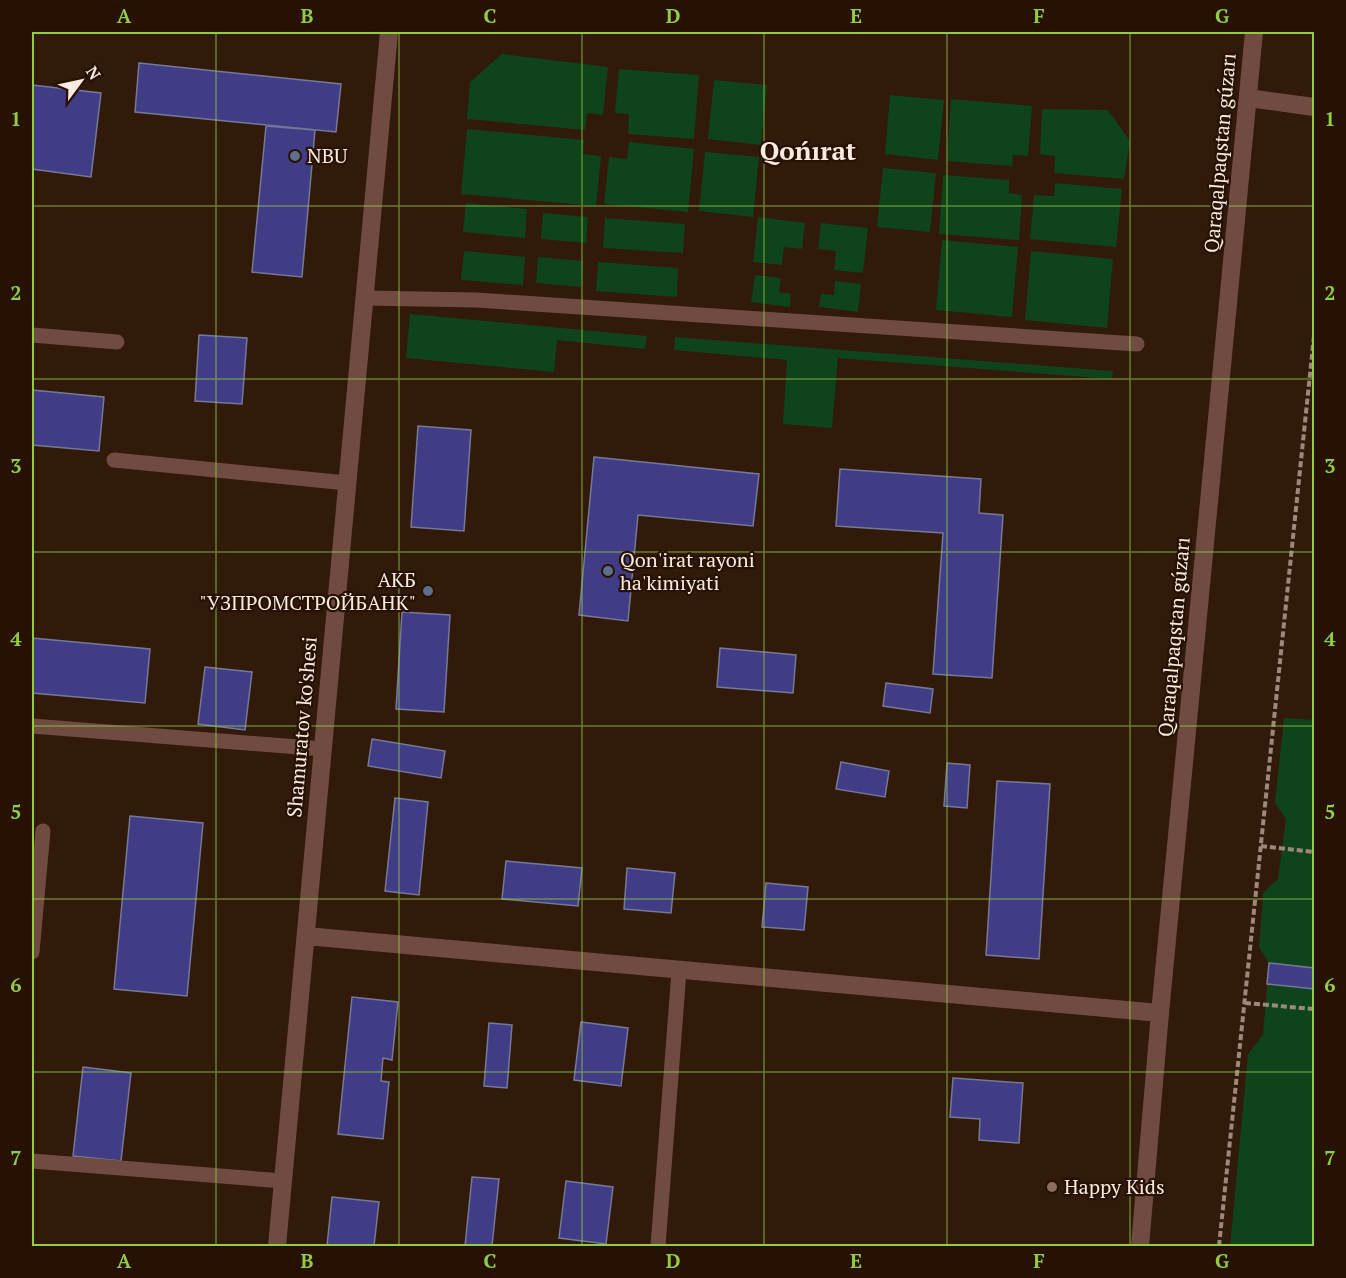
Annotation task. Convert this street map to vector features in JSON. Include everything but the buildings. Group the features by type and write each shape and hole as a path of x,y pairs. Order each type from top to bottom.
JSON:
{"street":[{"name":"Shamuratov ko'shesi","path":"277,1246 389,32"},
{"name":"Qaraqalpaqstan gúzarı","path":"1140,1246 1160,1013 1254,32"},
{"path":"1248,98 1314,107"},
{"path":"306,936 1160,1013"}],"lane":[{"path":"364,298 476,300 1137,344"},
{"path":"32,335 117,342"},
{"path":"114,460 347,483"},
{"path":"32,726 323,749"},
{"path":"32,952 43,831"},
{"path":"658,1246 679,971"},
{"path":"32,1161 283,1181"}],"path":[{"path":"1220,1246 1314,336"},
{"path":"1261,846 1314,852"},
{"path":"1245,1003 1314,1009"}],"green space":[{"path":"502,54 608,67 603,115 587,113 585,130 467,119 470,82"},
{"path":"619,69 699,75 694,139 628,134 629,114 615,113"},
{"path":"714,80 767,85 761,145 708,139"},
{"path":"890,95 944,100 938,160 885,154"},
{"path":"951,99 1032,106 1028,156 1013,155 1012,166 947,161"},
{"path":"1042,109 1108,110 1130,141 1124,179 1054,173 1055,156 1040,154"},
{"path":"467,129 584,140 583,154 601,156 596,206 461,194"},
{"path":"629,142 694,149 688,212 604,204 609,157 627,159"},
{"path":"705,152 759,157 753,217 699,211"},
{"path":"883,168 936,173 930,232 877,227"},
{"path":"943,175 1009,180 1009,193 1022,195 1019,240 939,234"},
{"path":"1055,183 1122,189 1116,247 1030,239 1034,195 1054,196"},
{"path":"466,203 527,209 525,238 463,232"},
{"path":"543,213 588,217 586,243 541,239"},
{"path":"758,217 805,223 802,249 784,247 782,265 753,262"},
{"path":"605,218 685,224 683,253 603,248"},
{"path":"821,223 868,228 863,273 834,270 836,251 818,249"},
{"path":"942,240 1018,247 1012,317 936,310"},
{"path":"464,251 525,257 523,285 461,280"},
{"path":"1031,251 1113,259 1107,328 1025,320"},
{"path":"538,257 583,261 581,287 536,283"},
{"path":"598,262 678,268 677,297 596,291"},
{"path":"755,275 781,278 779,292 791,294 790,307 751,302"},
{"path":"835,281 861,284 858,312 819,307 821,294 834,295"},
{"path":"410,314 647,336 645,349 557,340 554,372 406,358"},
{"path":"675,337 1113,371 1112,379 838,358 832,428 783,424 787,360 674,350"},
{"path":"1284,718 1314,720 1314,1246 1230,1246 1248,1054 1263,1035 1269,963 1259,947 1263,893 1278,879 1286,819 1275,803"}],"place":[{"name":"NBU","path":"295,156"},
{"name":"Qon'irat rayoni ha'kimiyati","path":"608,571"},
{"name":"АКБ \"УЗПРОМСТРОЙБАНК\"","path":"428,591"},
{"name":"Happy Kids","path":"1052,1187"}],"district":[{"name":"Qońırat","path":"808,151"}]}
